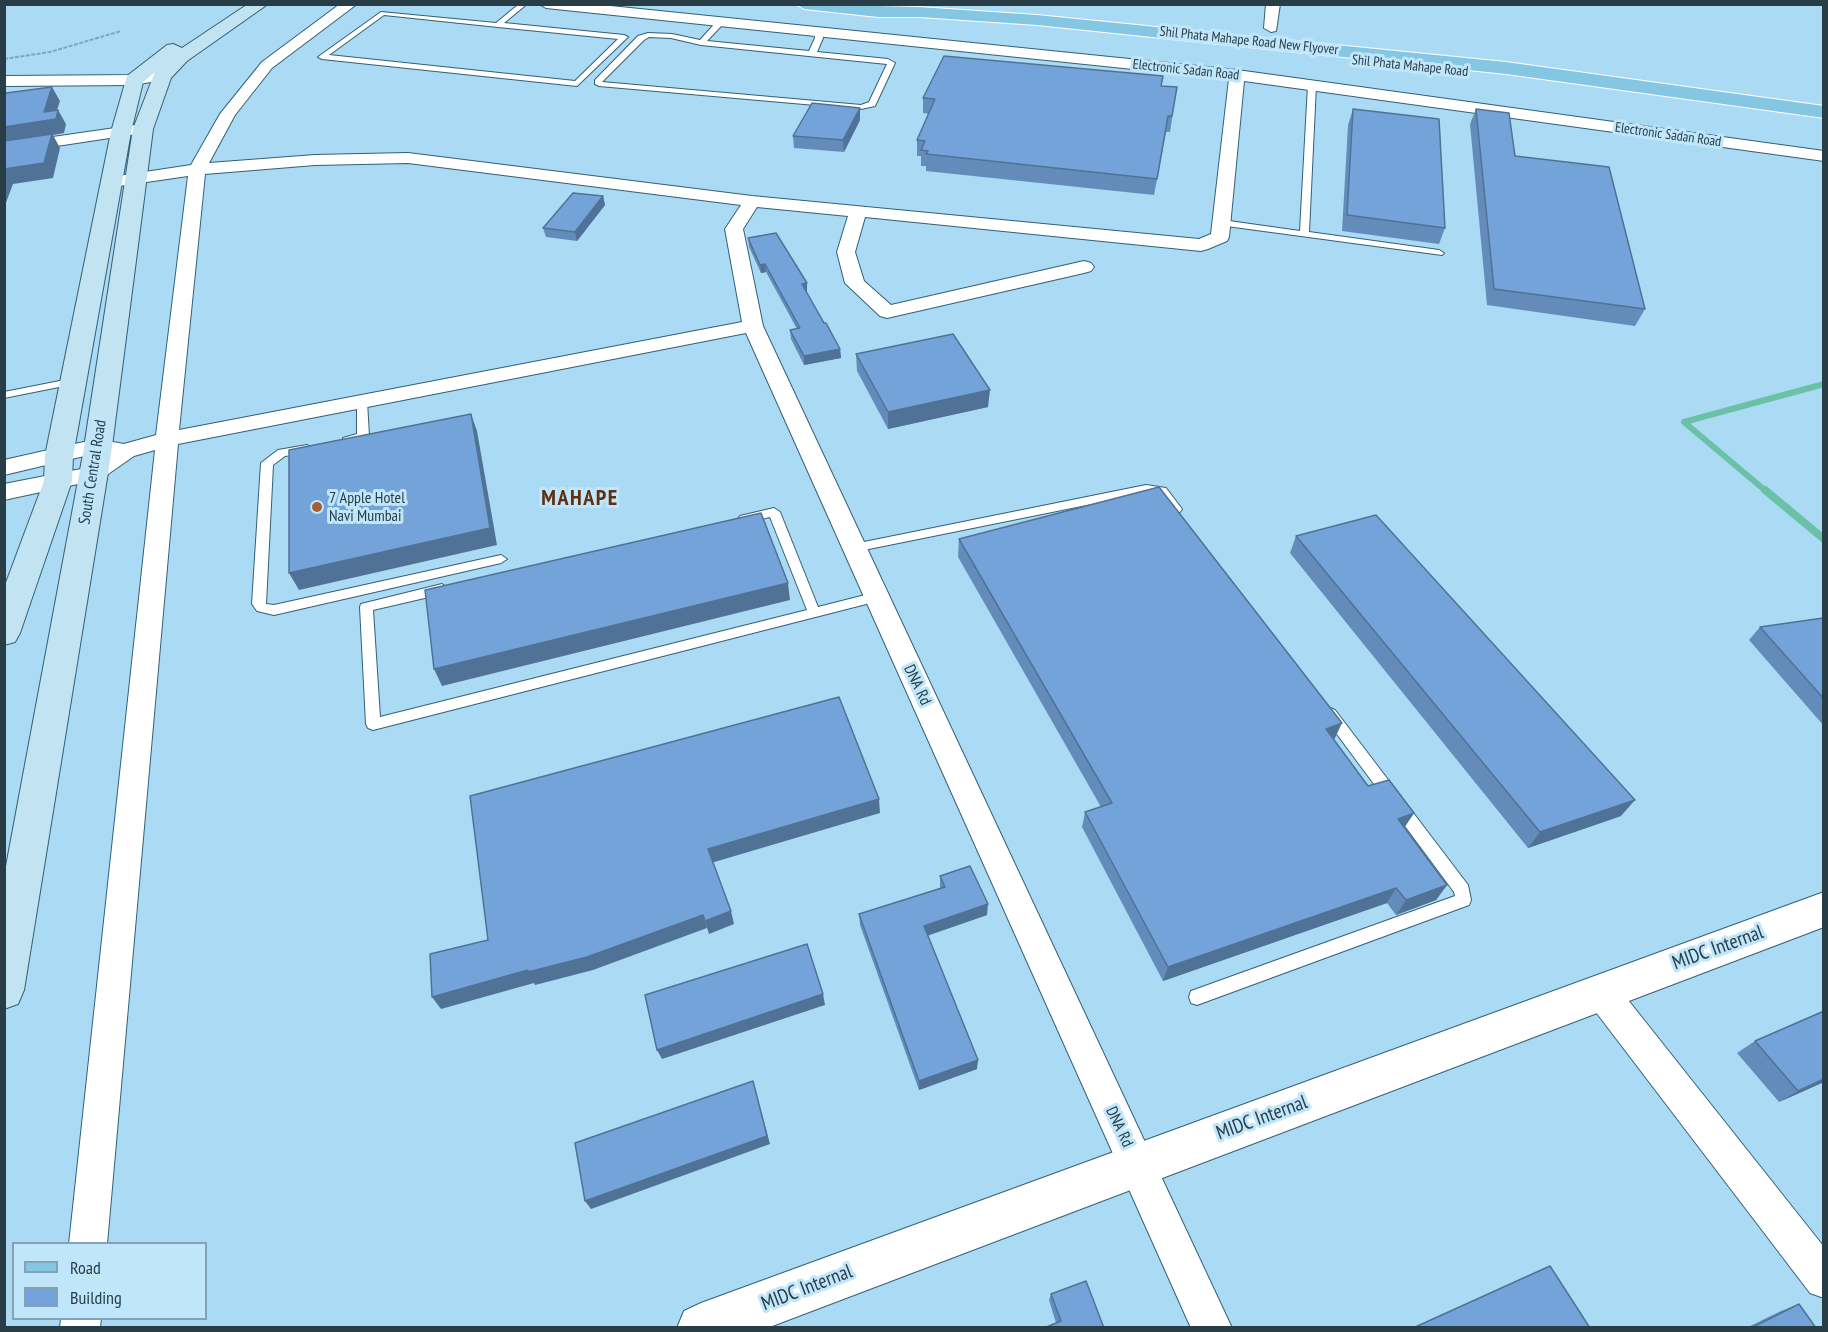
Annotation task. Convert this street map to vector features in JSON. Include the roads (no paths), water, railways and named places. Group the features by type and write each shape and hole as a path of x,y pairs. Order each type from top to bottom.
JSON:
{"main road":[{"name":"South Central Road","path":"4,990 98,446 124,180 132,131 148,78 161,57 240,4"},
{"name":"South Central Road","path":"148,78 260,4"},
{"path":"804,4 878,12 1001,9"},
{"path":"882,5 919,12"},
{"name":"Shil Phata Mahape Road","path":"1001,9 1044,5 1504,51 1824,95"},
{"name":"Shil Phata Mahape Road","path":"1001,9 1033,26 1507,76 1824,121"},
{"name":"Shil Phata Mahape Road New Flyover","path":"1001,9 1039,16 1506,68 1824,112"},
{"name":"Shil Phata Mahape Road New Flyover","path":"1039,16 1505,59 1824,103"},
{"name":"South Central Road","path":"4,633 58,481 59,456 75,381 124,180"}],"street":[{"path":"88,1242 167,439 197,169 228,114 267,65 350,4"},
{"name":"Electronic Sadan Road","path":"546,4 1237,75 1824,156"},
{"path":"1271,28 1273,4"},
{"path":"124,180 197,169 315,160 408,158 752,201 1201,245 1220,237 1237,75"},
{"path":"4,81 148,78"},
{"path":"4,149 132,131"},
{"name":"DNA Rd","path":"752,201 734,229 753,326 1212,1328"},
{"path":"858,212 846,252 852,273 855,283 887,312 1084,267"},
{"path":"4,492 93,474 126,451 167,439 753,326"},
{"path":"4,468 98,446 126,451"},
{"name":"MIDC Internal","path":"701,1328 1824,909"},
{"path":"1601,992 1824,1279"}],"lane":[{"path":"498,25 624,38 577,84 322,57 382,13 498,25 524,4"},
{"path":"701,43 721,22"},
{"path":"813,54 819,38 818,32"},
{"path":"648,35 672,36 701,43 813,54 891,63 872,104 861,107 599,84 598,82 641,38 648,35"},
{"path":"1304,233 1312,85"},
{"path":"1222,223 1439,252"},
{"path":"4,395 75,381"},
{"path":"362,401 363,436 282,453 267,463 258,604 262,608 274,610 501,559"},
{"path":"854,548 1146,489 1162,491 1184,519"},
{"path":"727,523 774,512 814,612"},
{"path":"459,585 366,607 373,724 877,597"},
{"path":"1197,997 1463,900 1462,890 1319,700"}],"waterway":[{"path":"1767,492 1684,422 1824,384"},
{"path":"1765,490 1824,539"}],"place":[{"name":"7 Apple Hotel Navi Mumbai","path":"317,507"}],"district":[{"name":"MAHAPE","path":"580,499"}]}
